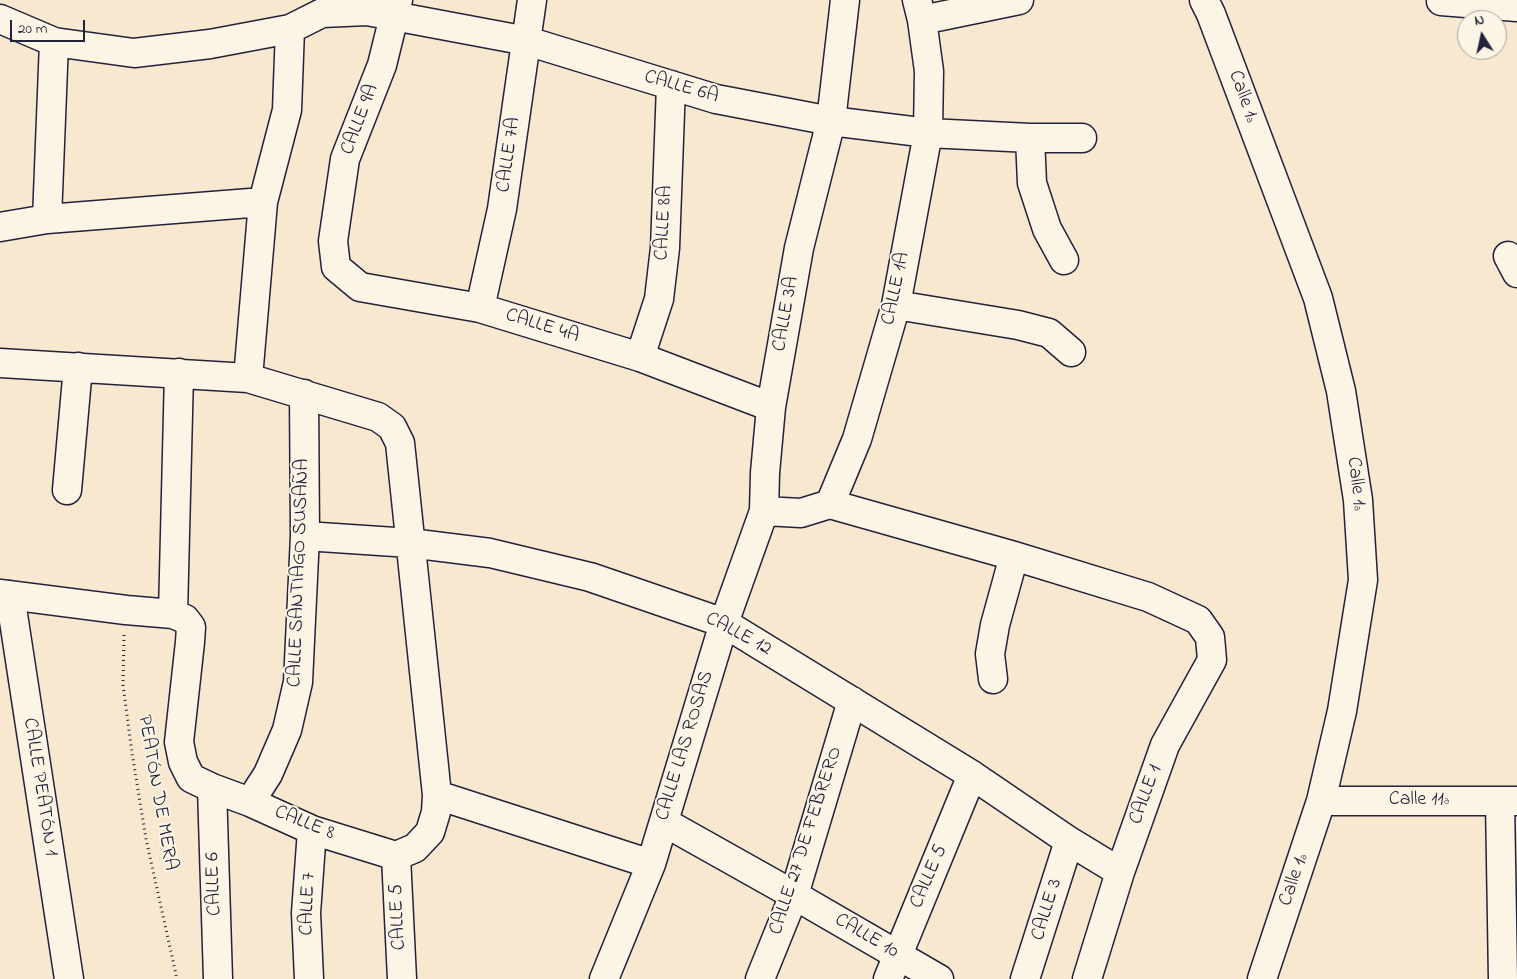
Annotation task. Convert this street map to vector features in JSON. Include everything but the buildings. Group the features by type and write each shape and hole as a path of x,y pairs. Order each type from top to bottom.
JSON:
{"street":[{"name":"CALLE 7A","path":"480,308 502,209 532,0"},
{"name":"CALLE 3A","path":"764,511 771,407 799,248 831,120 845,0"},
{"path":"919,10 1019,0"},
{"name":"Calle 1ª","path":"1204,0 1215,23 1318,298 1342,391 1358,500 1362,580 1342,712 1321,801 1262,979"},
{"path":"1441,1 1517,7"},
{"name":"CALLE 6A","path":"0,19 54,42 134,53 210,44 290,29 322,13 396,8 527,41 716,99 831,120 928,133 1030,138 1082,138"},
{"name":"CALLE 9A","path":"333,241 345,159 382,65 396,8"},
{"name":"CALLE 1A","path":"830,504 857,439 896,305 928,133 929,71 919,10"},
{"path":"248,378 263,202 287,110 290,29"},
{"path":"47,219 54,42"},
{"name":"CALLE 8A","path":"640,357 659,299 665,248 671,85"},
{"path":"1030,138 1032,183 1047,229 1064,260"},
{"path":"0,227 47,219 263,202"},
{"name":"CALLE 4A","path":"333,241 336,267 360,287 480,308 640,357 771,407"},
{"path":"896,305 1018,325 1049,333 1071,352"},
{"path":"0,364 248,378 378,417 392,427 400,443 437,795 436,812 430,832 415,848 396,856"},
{"path":"67,490 78,367"},
{"path":"5,594 126,610 173,614 179,373"},
{"name":"CALLE SANTIAGO SUSAÑA","path":"250,802 268,774 287,730 298,682 304,536 304,394"},
{"path":"764,511 801,513 830,504 1014,556 995,625 990,654 993,679"},
{"name":"CALLE LAS ROSAS","path":"606,978 651,864 724,623 764,511"},
{"name":"CALLE 12","path":"304,536 410,543 490,553 590,576 724,623 972,775 1069,841 1120,872"},
{"name":"CALLE 1","path":"1014,556 1148,597 1198,620 1210,637 1212,660 1165,745 1120,872 1087,979"},
{"name":"CALLE PEATÓN 1","path":"5,594 69,979"},
{"name":"CALLE 8","path":"173,614 185,618 191,627 180,742 183,762 191,778 312,830 396,856"},
{"name":"CALLE 27 DE FEBRERO","path":"760,979 794,894 852,701"},
{"name":"CALLE 5","path":"892,967 972,775"},
{"name":"CALLE 6","path":"212,788 218,979"},
{"path":"437,795 651,864"},
{"name":"Calle 11ª","path":"1321,801 1508,801"},
{"path":"1504,979 1508,801"},
{"name":"CALLE 10","path":"664,822 794,894 892,967 938,979"},
{"name":"CALLE 7","path":"308,979 306,913 312,830"},
{"name":"CALLE 3","path":"1025,979 1069,841"},
{"name":"CALLE 5","path":"396,856 402,979"}],"path":[{"name":"PEATÓN DE MERA","path":"126,610 123,675 126,704 146,839 177,979"}]}
